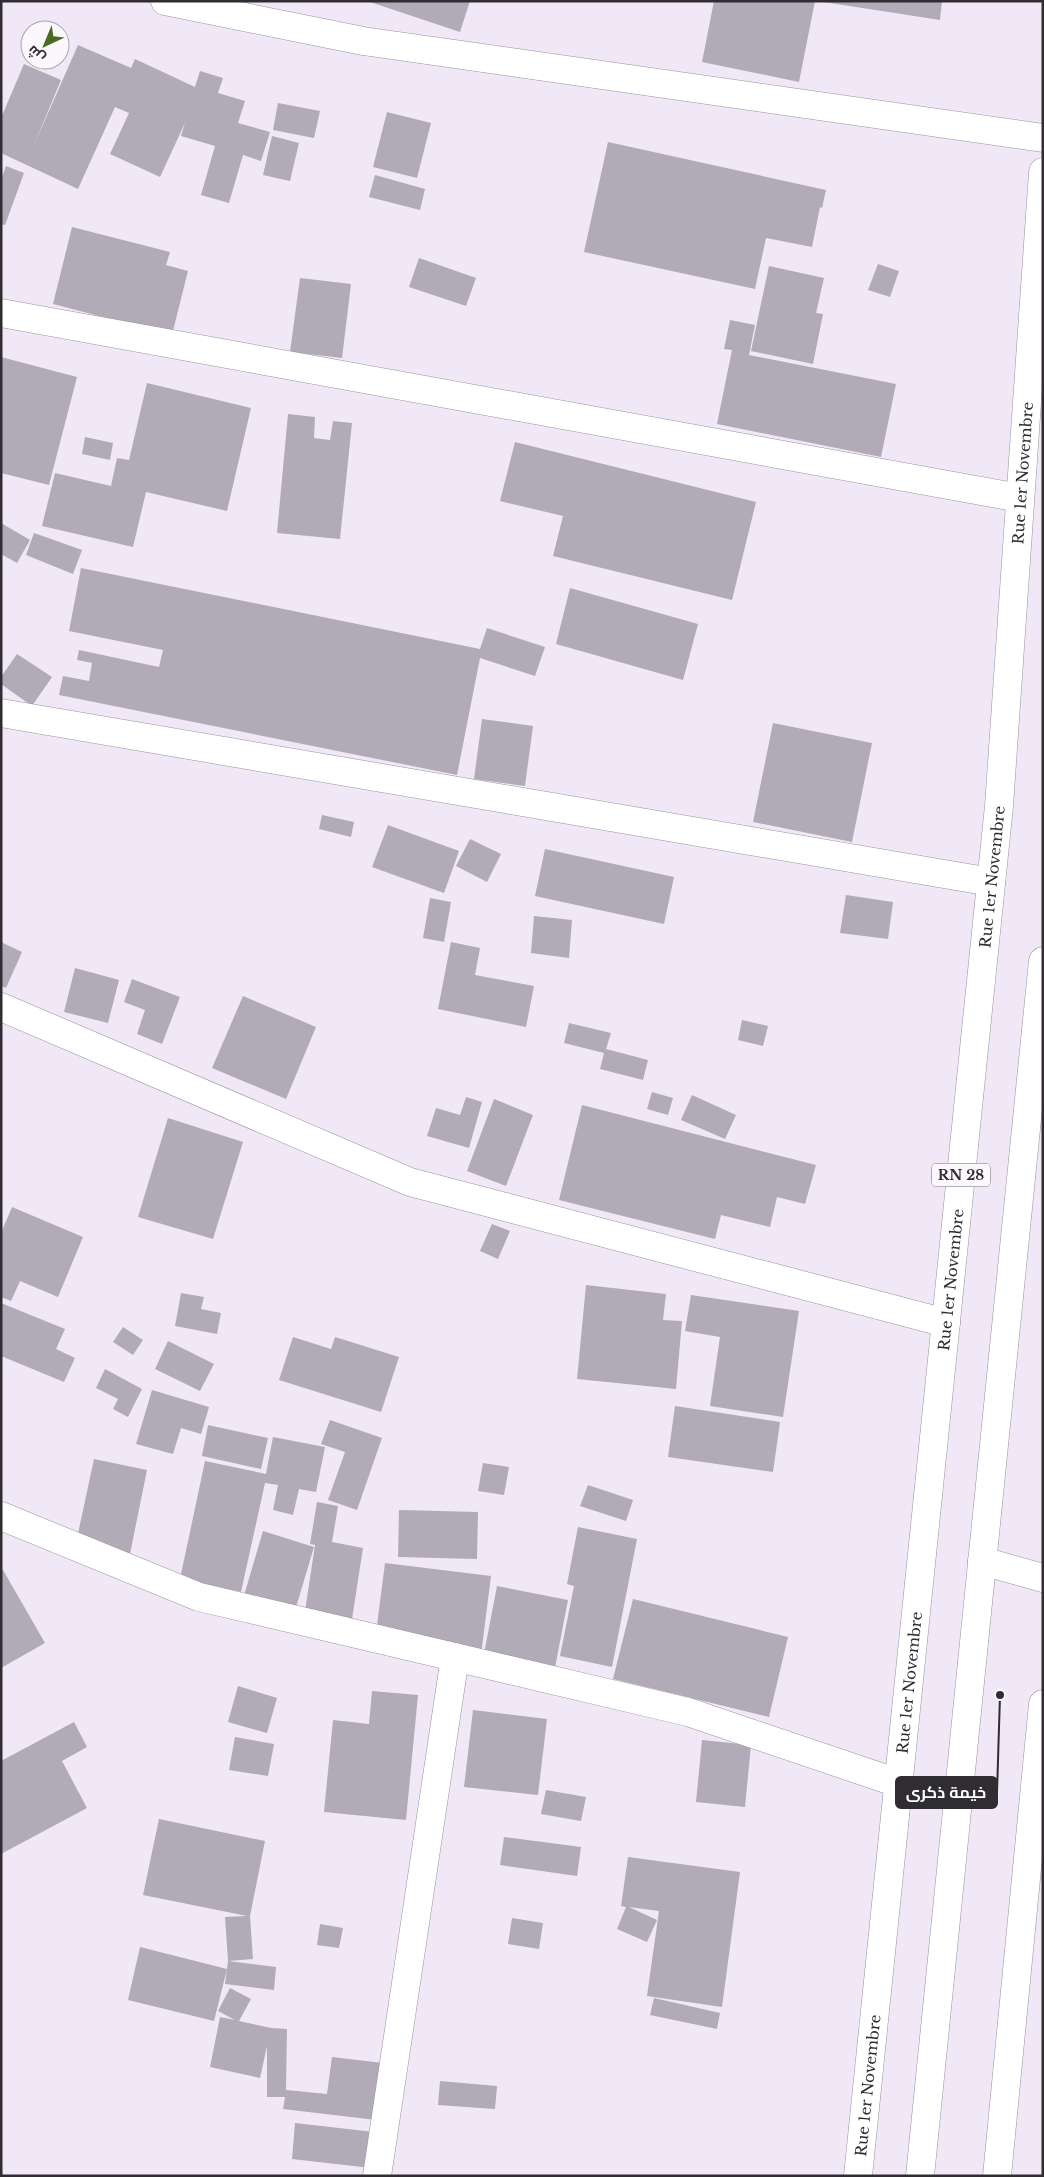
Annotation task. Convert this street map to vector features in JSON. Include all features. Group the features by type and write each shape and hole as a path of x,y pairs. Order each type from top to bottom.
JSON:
{"street":[{"path":"165,1 363,41 1043,138"},
{"name":"Rue 1er Novembre","path":"858,2176 999,806 1043,172"},
{"path":"1,313 1020,498"},
{"path":"1,713 991,882"},
{"path":"920,2176 1041,1002 1043,961"},
{"path":"1,1007 410,1182 946,1323"},
{"path":"1,1516 199,1597 688,1712 898,1783"},
{"path":"982,1561 1043,1578"},
{"path":"377,2176 455,1657"},
{"path":"997,2176 1043,1704"}],"building":[{"path":"367,1 470,1 460,32"},
{"path":"714,1 815,1 799,82 702,62"},
{"path":"817,1 942,1 940,20"},
{"path":"78,45 131,68 135,59 195,87 200,71 223,78 218,93 245,101 238,123 270,132 261,161 243,155 229,203 201,195 215,146 181,136 185,123 160,177 110,154 129,113 115,107 78,189 1,153 1,118 21,70 38,70 61,80 34,145 67,70 70,70 70,63"},
{"path":"278,103 320,111 314,138 273,130"},
{"path":"387,112 431,123 417,178 373,167"},
{"path":"272,136 299,143 290,181 263,175"},
{"path":"608,142 826,190 822,208 820,207 812,247 766,238 755,289 584,252"},
{"path":"6,166 24,173 5,225 1,224 1,180"},
{"path":"375,175 425,189 420,210 369,197"},
{"path":"72,227 170,252 166,265 188,271 172,335 53,304"},
{"path":"419,258 476,278 466,306 409,287"},
{"path":"878,264 899,271 890,297 868,290"},
{"path":"769,266 824,278 816,313 823,314 813,364 751,351"},
{"path":"300,278 351,284 342,358 290,352"},
{"path":"730,320 755,325 749,355 896,384 881,457 717,424 732,350 724,349"},
{"path":"1,357 77,377 49,485 1,473"},
{"path":"147,383 251,408 227,511 146,492 133,547 42,526 55,473 111,486 117,458 129,460"},
{"path":"288,414 315,417 314,438 330,440 333,421 352,423 340,539 277,533"},
{"path":"85,437 113,443 110,460 82,454"},
{"path":"515,442 756,502 732,600 553,556 563,516 500,501"},
{"path":"1,523 30,540 17,563 1,554"},
{"path":"34,533 82,550 73,574 26,555"},
{"path":"81,568 480,649 487,628 545,647 535,676 480,658 457,775 59,695 63,676 89,681 92,663 77,660 79,650 159,667 163,650 69,631"},
{"path":"570,588 698,624 683,680 556,644"},
{"path":"17,654 52,677 32,706 1,684 1,677"},
{"path":"482,719 533,726 525,786 474,779"},
{"path":"773,723 872,743 852,842 753,822"},
{"path":"322,815 354,822 351,837 319,829"},
{"path":"388,825 459,851 444,893 372,867"},
{"path":"470,839 501,854 487,882 456,866"},
{"path":"545,849 674,877 664,924 535,896"},
{"path":"846,895 893,902 888,939 840,933"},
{"path":"430,898 451,902 444,942 423,938"},
{"path":"534,916 572,920 569,958 531,953"},
{"path":"1,942 22,952 6,988 1,986"},
{"path":"451,942 480,948 475,975 534,986 526,1027 438,1009"},
{"path":"75,968 119,980 108,1023 64,1012"},
{"path":"132,979 180,997 162,1044 137,1034 145,1010 124,1002"},
{"path":"243,996 316,1027 286,1099 212,1068"},
{"path":"742,1020 768,1026 763,1046 738,1040"},
{"path":"569,1023 611,1033 606,1049 648,1060 643,1080 600,1069 604,1053 564,1043"},
{"path":"652,1092 673,1098 668,1115 647,1109"},
{"path":"692,1095 736,1115 725,1139 681,1120"},
{"path":"466,1097 482,1102 469,1148 427,1136 436,1108 460,1115"},
{"path":"494,1099 533,1115 506,1186 467,1171"},
{"path":"582,1105 816,1165 805,1204 777,1197 770,1227 721,1215 715,1239 559,1200"},
{"path":"168,1118 243,1142 213,1239 138,1217"},
{"path":"12,1207 83,1237 58,1297 20,1281 11,1301 1,1297 1,1233"},
{"path":"492,1224 510,1231 498,1259 480,1251"},
{"path":"586,1285 666,1294 663,1320 682,1321 676,1389 577,1379"},
{"path":"181,1293 204,1297 201,1309 221,1313 217,1334 175,1326"},
{"path":"691,1295 799,1311 783,1417 710,1406 720,1337 685,1331"},
{"path":"1,1303 65,1329 56,1349 75,1358 64,1382 1,1356"},
{"path":"123,1327 143,1340 133,1355 113,1342"},
{"path":"293,1337 331,1349 335,1337 399,1357 381,1412 279,1380"},
{"path":"168,1341 214,1364 200,1391 155,1369"},
{"path":"105,1369 142,1389 128,1417 113,1409 118,1399 96,1388"},
{"path":"152,1390 209,1407 201,1434 181,1428 173,1454 136,1444"},
{"path":"675,1406 780,1422 773,1472 668,1457"},
{"path":"330,1420 382,1438 357,1510 328,1500 345,1452 321,1444"},
{"path":"208,1425 268,1438 261,1469 202,1456"},
{"path":"273,1437 325,1447 316,1492 299,1489 293,1515 273,1510 278,1485 265,1483 241,1592 180,1579 205,1461 266,1474"},
{"path":"94,1459 147,1470 130,1554 76,1543"},
{"path":"483,1463 509,1467 504,1495 478,1491"},
{"path":"588,1485 633,1500 626,1521 580,1506"},
{"path":"317,1502 338,1506 332,1542 363,1548 352,1619 305,1611 315,1545 310,1544"},
{"path":"399,1510 478,1512 477,1559 398,1557"},
{"path":"578,1527 637,1539 612,1667 560,1656 574,1586 567,1584"},
{"path":"263,1531 314,1547 294,1614 243,1599"},
{"path":"385,1563 491,1576 481,1655 375,1641"},
{"path":"3,1570 45,1643 1,1668 1,1571"},
{"path":"497,1586 568,1600 553,1678 482,1664"},
{"path":"633,1599 788,1637 769,1717 613,1679"},
{"path":"238,1686 277,1698 267,1733 228,1722"},
{"path":"372,1691 418,1695 406,1820 324,1812 333,1720 369,1724"},
{"path":"473,1710 547,1719 538,1795 464,1787"},
{"path":"74,1722 87,1747 62,1761 87,1808 1,1854 1,1761"},
{"path":"235,1737 274,1744 268,1776 229,1770"},
{"path":"702,1740 751,1745 745,1807 696,1802"},
{"path":"546,1790 586,1797 581,1821 541,1814"},
{"path":"159,1819 265,1841 250,1916 253,1959 228,1961 225,1917 247,1916 143,1895"},
{"path":"504,1837 581,1847 577,1876 500,1865"},
{"path":"628,1857 740,1872 722,2007 647,1996 659,1911 629,1907 657,1920 647,1942 617,1929 626,1907 621,1906"},
{"path":"512,1918 543,1923 539,1949 508,1944"},
{"path":"320,1924 343,1928 339,1948 317,1945"},
{"path":"140,1947 227,1969 214,2021 128,2000"},
{"path":"228,1961 276,1967 274,1990 225,1984"},
{"path":"230,1988 251,1999 239,2021 271,2028 287,2029 286,2090 327,2094 332,2057 383,2063 376,2120 283,2109 285,2097 267,2097 267,2046 260,2078 210,2067 220,2017 235,2020 218,2011"},
{"path":"654,1998 720,2013 717,2029 650,2015"},
{"path":"440,2081 497,2086 495,2109 438,2105"},
{"path":"295,2123 374,2132 371,2168 292,2159"}],"place":[{"name":"خيمة ذكرى","path":"1000,1695"}]}
